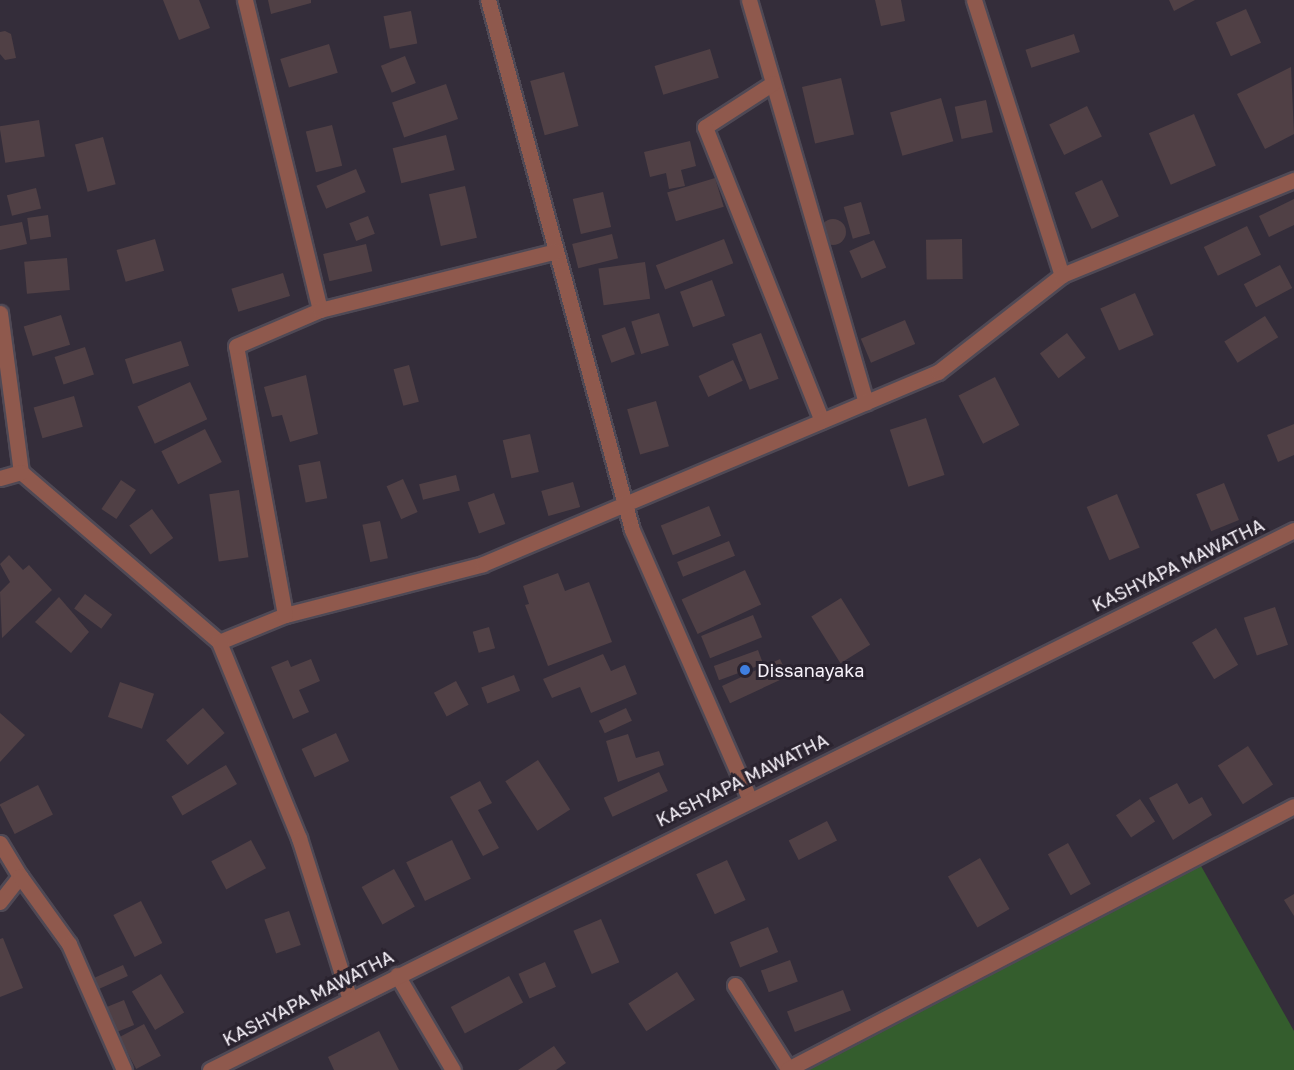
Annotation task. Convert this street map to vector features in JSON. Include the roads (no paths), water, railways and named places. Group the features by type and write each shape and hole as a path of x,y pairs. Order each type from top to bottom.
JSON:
{"street":[{"path":"245,0 320,310"},
{"path":"488,0 625,504 749,798"},
{"path":"749,0 866,402"},
{"path":"974,0 1062,275"},
{"path":"773,83 705,127 822,421"},
{"path":"219,642 285,615 483,564 938,372 1062,275 1294,180"},
{"path":"285,615 236,346 320,310 556,251"},
{"path":"0,313 21,472 219,642 299,838 350,997"},
{"path":"0,478 21,472"},
{"name":"KASHYAPA MAWATHA","path":"210,1070 350,997 749,798 1294,530"},
{"path":"735,985 789,1069 1294,806"},
{"path":"0,843 20,876 69,944 124,1070"},
{"path":"0,902 20,876"},
{"path":"397,975 453,1070"}],"place":[{"name":"Dissanayaka","path":"745,670"}]}
